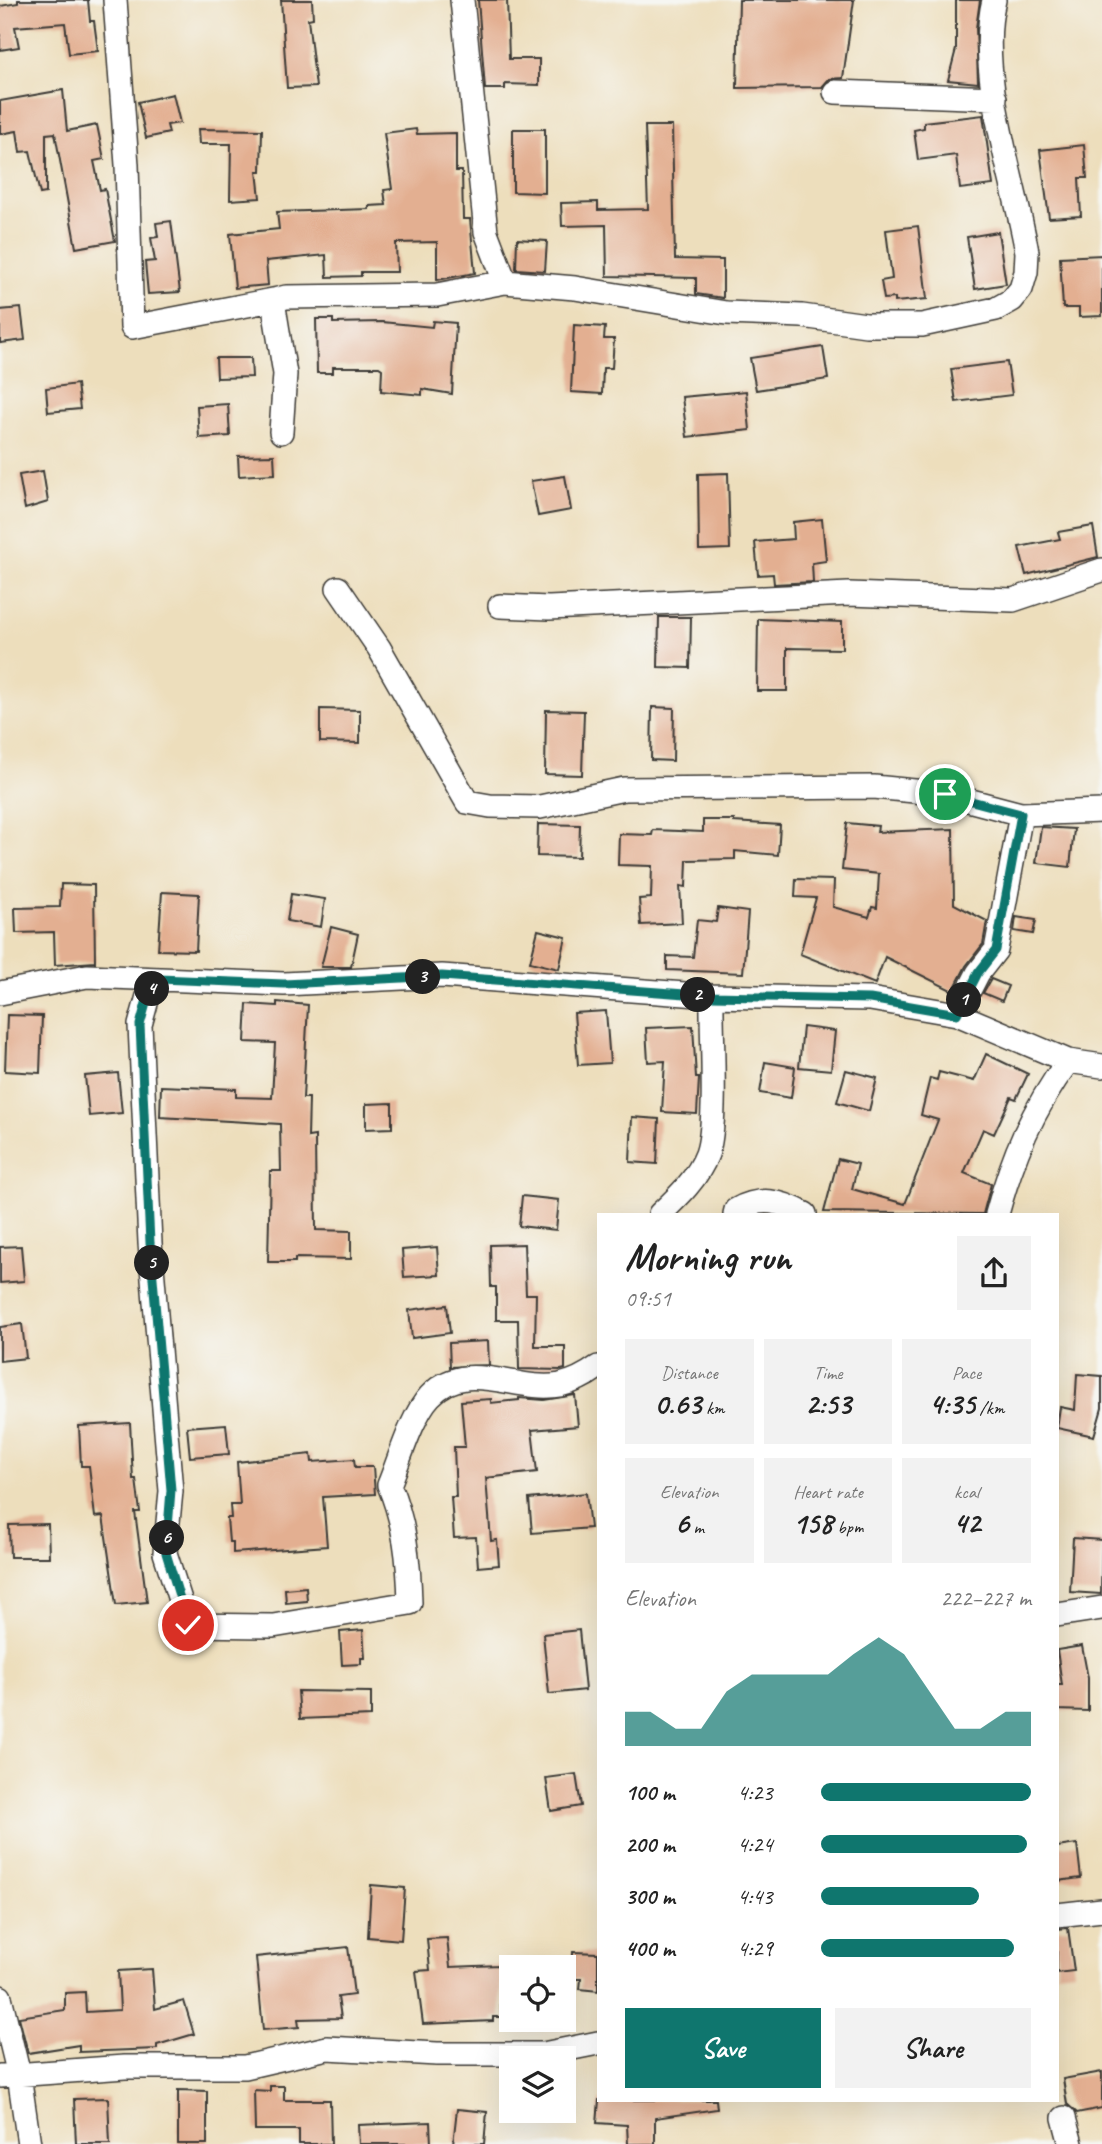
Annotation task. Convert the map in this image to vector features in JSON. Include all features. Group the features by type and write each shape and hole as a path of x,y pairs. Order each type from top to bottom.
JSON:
{"street":[{"path":"116,0 127,165 131,327 278,299 437,295 505,282 575,288 726,313 802,316 866,325 922,325 996,309 1012,300 1021,289 1026,272 1027,252 995,99 989,48 994,0"},
{"path":"462,0 486,232 505,282"},
{"path":"835,92 995,99"},
{"path":"278,299 274,307 285,374 281,432"},
{"path":"500,606 549,608 849,594 1013,600 1102,570"},
{"path":"338,588 379,648 467,802 490,806 540,807 624,789 874,787 945,794 1021,814 1102,811"},
{"path":"957,1014 978,973 996,950 1021,814"},
{"path":"0,993 87,976 284,984 442,976 712,996 870,999 957,1014 1068,1061 1102,1066"},
{"path":"159,979 148,996 140,1025 150,1243 171,1490 166,1553 188,1625 273,1626 410,1603 409,1564 399,1510 388,1485 429,1396 446,1384 465,1377 482,1376 526,1385 558,1386 579,1380 597,1369"},
{"path":"661,1213 690,1184 707,1155 711,1128 712,996"},
{"path":"998,1213 1009,1170 1032,1115 1068,1061"},
{"path":"735,1213 751,1202 768,1200 802,1213"},
{"path":"1059,1615 1102,1608"},
{"path":"1059,1915 1102,1910"},
{"path":"0,1997 9,2075 29,2144"},
{"path":"9,2075 125,2067 245,2067 327,2048 437,2054 543,2054 597,2043"},
{"path":"1064,2118 1071,2144"}],"building":[{"path":"18,0 88,0 98,51 69,54 65,23 15,27 19,47 0,50 0,6 18,3"},
{"path":"281,0 312,0 313,18 308,19 316,87 287,88"},
{"path":"478,0 507,0 509,59 539,59 539,85 505,84 505,89 485,89"},
{"path":"739,0 854,0 843,78 829,79 822,87 737,88"},
{"path":"956,0 980,0 976,28 978,83 948,80 956,49"},
{"path":"63,90 67,131 97,125 104,159 94,161 100,190 105,189 115,241 76,248 55,133 46,134 46,193 40,194 30,151 20,152 17,131 0,134 0,101"},
{"path":"173,94 180,123 167,125 169,133 146,138 138,102"},
{"path":"983,115 993,185 960,189 956,155 918,160 914,130 924,128 924,122"},
{"path":"645,126 672,126 675,259 723,260 723,298 696,294 696,278 607,276 606,225 562,226 561,203 598,202 598,210 648,209"},
{"path":"198,129 262,130 261,171 257,171 260,198 230,200 231,144 199,144"},
{"path":"416,129 417,134 456,133 456,171 462,171 463,219 470,219 475,273 437,280 437,242 396,243 397,272 361,272 361,276 327,277 326,255 266,261 268,285 235,288 230,234 279,229 277,212 369,209 369,206 386,205 384,190 392,189 384,133"},
{"path":"513,129 545,129 545,193 513,192"},
{"path":"1084,145 1087,178 1079,178 1081,216 1049,218 1040,150"},
{"path":"171,221 180,292 148,294 145,262 155,261 151,238 158,237 156,223"},
{"path":"918,226 927,299 895,302 895,298 884,299 881,281 892,279 886,230"},
{"path":"998,232 1006,284 975,289 967,237"},
{"path":"517,239 547,241 545,271 516,269"},
{"path":"1102,255 1102,316 1079,317 1079,308 1063,308 1060,257"},
{"path":"21,308 25,340 0,343 0,310"},
{"path":"316,319 333,319 333,323 382,322 432,327 433,321 456,323 452,394 422,389 422,395 381,391 382,369 379,367 333,367 333,373 317,373"},
{"path":"574,325 605,327 604,339 614,339 612,368 603,368 602,394 571,392"},
{"path":"823,347 828,379 756,390 750,358"},
{"path":"216,358 251,358 252,377 217,378"},
{"path":"1007,362 1012,395 956,402 951,369"},
{"path":"77,384 80,409 48,412 46,388"},
{"path":"746,391 750,430 687,437 682,397"},
{"path":"228,404 230,436 199,438 197,406"},
{"path":"274,455 275,474 239,476 238,456"},
{"path":"43,471 48,502 25,509 19,475"},
{"path":"728,473 730,549 699,550 698,474"},
{"path":"565,476 571,510 538,516 531,481"},
{"path":"822,519 826,561 812,563 813,582 774,584 773,574 758,575 755,542 794,539 793,522"},
{"path":"1093,526 1098,557 1026,575 1019,547 1060,539 1058,532"},
{"path":"659,617 691,617 690,668 658,667"},
{"path":"758,619 842,622 842,649 787,648 787,691 757,691"},
{"path":"652,707 674,708 673,761 651,760"},
{"path":"320,709 360,710 360,743 320,742"},
{"path":"546,710 584,711 582,775 545,774"},
{"path":"703,820 780,825 778,855 735,851 735,859 687,860 686,887 680,886 682,923 641,925 639,899 651,898 652,866 618,865 619,834 652,835 653,830 703,832"},
{"path":"847,823 878,826 877,832 953,829 954,904 987,921 983,944 966,966 953,991 885,957 875,984 800,954 816,898 795,897 796,879 834,880 833,907 869,917 872,907 877,908 879,874 842,870"},
{"path":"538,824 580,825 579,857 537,856"},
{"path":"1041,827 1074,829 1070,867 1036,863"},
{"path":"61,884 94,885 95,962 55,965 54,932 16,933 15,908 60,907"},
{"path":"162,892 199,894 196,951 158,950"},
{"path":"291,894 325,899 321,927 287,921"},
{"path":"718,908 748,912 743,973 667,970 667,956 693,957 697,920 716,922"},
{"path":"1016,917 1036,920 1033,934 1014,931"},
{"path":"331,927 358,934 351,967 321,967"},
{"path":"538,930 566,937 559,969 530,962"},
{"path":"991,979 1008,986 1002,1001 983,993"},
{"path":"277,1002 308,1005 303,1098 309,1098 308,1137 315,1136 316,1230 351,1231 351,1259 295,1258 295,1262 268,1262 270,1171 281,1171 280,1124 160,1117 161,1086 236,1089 236,1097 272,1098 275,1043 245,1042 247,1004 277,1006"},
{"path":"606,1011 610,1063 578,1065 574,1013"},
{"path":"7,1015 42,1016 40,1073 5,1071"},
{"path":"693,1026 696,1078 699,1078 697,1114 662,1112 665,1061 648,1062 646,1028"},
{"path":"803,1027 835,1031 831,1070 799,1067"},
{"path":"986,1054 1028,1074 1016,1099 1011,1097 994,1134 983,1129 964,1173 991,1184 983,1213 824,1212 838,1159 858,1164 852,1189 905,1204 938,1120 921,1115 930,1078 937,1080 939,1072 974,1081"},
{"path":"765,1062 795,1067 791,1098 760,1093"},
{"path":"846,1070 877,1078 869,1111 837,1102"},
{"path":"118,1073 122,1113 89,1116 85,1076"},
{"path":"392,1103 392,1128 366,1129 366,1104"},
{"path":"632,1117 659,1119 657,1164 630,1162"},
{"path":"522,1196 559,1200 556,1230 519,1226"},
{"path":"524,1244 526,1294 536,1294 535,1346 565,1346 565,1369 519,1369 518,1320 496,1320 496,1287 491,1287 490,1245"},
{"path":"21,1246 24,1281 0,1283 0,1247"},
{"path":"437,1247 439,1275 404,1277 402,1250"},
{"path":"447,1305 450,1333 412,1338 409,1310"},
{"path":"22,1324 26,1358 0,1361 0,1327"},
{"path":"488,1341 489,1365 450,1367 449,1343"},
{"path":"1077,1374 1102,1376 1102,1408 1094,1436 1059,1428 1060,1407 1075,1410"},
{"path":"575,1395 578,1426 532,1430 537,1472 486,1478 491,1541 497,1540 499,1565 478,1567 476,1537 454,1538 451,1497 456,1497 454,1447 465,1447 461,1401 491,1399 491,1403 519,1398 544,1400"},
{"path":"130,1423 133,1479 136,1479 140,1512 135,1512 147,1602 116,1605 103,1516 95,1517 89,1466 81,1466 79,1426"},
{"path":"226,1424 229,1454 190,1457 187,1427"},
{"path":"311,1454 312,1462 354,1459 355,1467 373,1467 375,1494 323,1497 327,1546 233,1553 227,1518 231,1518 230,1505 240,1505 237,1462"},
{"path":"586,1493 590,1528 532,1533 529,1499"},
{"path":"48,1524 49,1557 10,1557 9,1525"},
{"path":"1073,1538 1102,1540 1101,1594 1070,1592"},
{"path":"306,1587 307,1601 286,1603 285,1589"},
{"path":"363,1630 365,1658 361,1658 361,1664 342,1665 340,1632"},
{"path":"579,1630 585,1690 549,1694 543,1634"},
{"path":"1082,1646 1088,1678 1088,1711 1059,1710 1059,1685 1062,1685 1059,1650"},
{"path":"298,1691 371,1692 371,1716 300,1719"},
{"path":"576,1774 581,1806 551,1811 546,1778"},
{"path":"1077,1844 1081,1878 1059,1881 1059,1847"},
{"path":"371,1885 405,1888 401,1940 368,1937"},
{"path":"1068,1928 1074,1971 1059,1973 1059,1929"},
{"path":"447,1938 450,1967 499,1965 499,2017 493,2017 493,2021 423,2024 416,1971 430,1970 427,1939"},
{"path":"348,1947 354,1995 338,1997 341,2018 298,2019 299,2027 263,2030 256,1957"},
{"path":"573,1952 597,1953 597,1991 580,1989 581,1979 576,1979 576,1955 573,1955"},
{"path":"152,1969 155,2009 184,2001 194,2034 157,2045 157,2049 79,2052 79,2045 28,2053 19,2017 65,2010 65,1993 85,1992 86,2012 120,2010 118,1971"},
{"path":"1102,2072 1102,2108 1077,2113 1067,2104 1063,2079"},
{"path":"270,2086 284,2086 284,2100 330,2100 331,2144 299,2144 299,2130 255,2130 254,2090 270,2091"},
{"path":"178,2090 207,2091 207,2144 178,2144"},
{"path":"108,2098 110,2144 76,2144 74,2099"},
{"path":"599,2102 716,2102 717,2109 655,2118 655,2144 628,2144 627,2125 597,2123"},
{"path":"457,2109 487,2112 484,2144 453,2144"},
{"path":"430,2122 431,2144 359,2144 358,2125"}],"route":[{"path":"188,1625 166,1553 171,1490 150,1243 140,1025 142,1009 159,979 284,984 442,976 712,996 870,999 957,1014 978,973 996,950 1021,814 945,794"}]}
